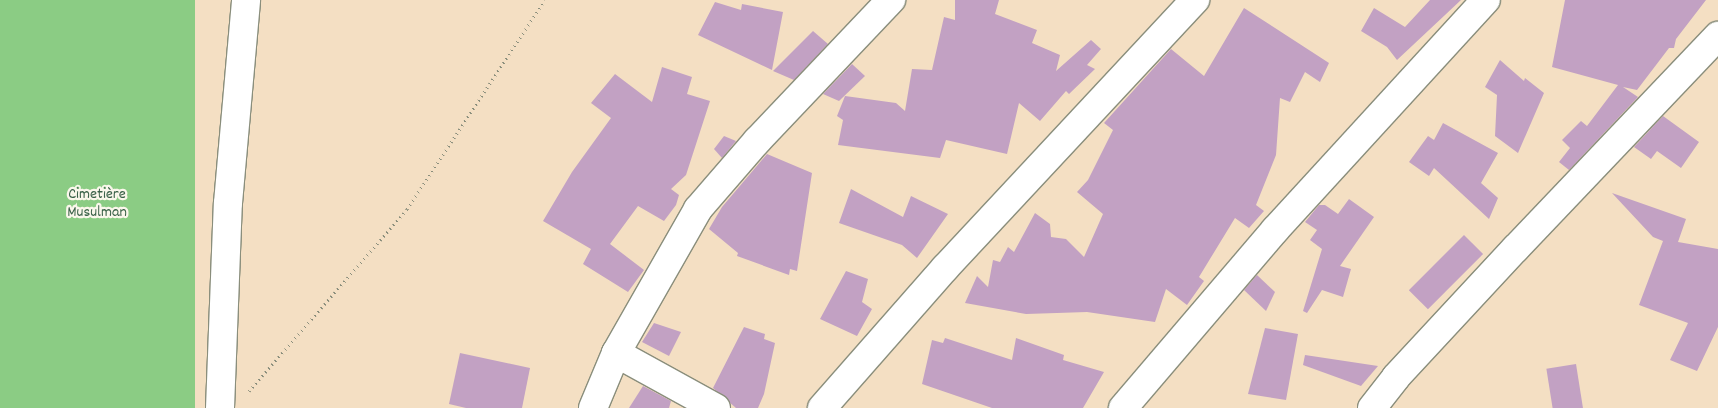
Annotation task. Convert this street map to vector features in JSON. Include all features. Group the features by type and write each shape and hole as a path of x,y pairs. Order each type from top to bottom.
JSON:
{"street":[{"path":"220,408 228,204 246,0"},
{"path":"593,408 616,353 698,210 757,141 891,0"},
{"path":"822,408 945,268 1195,0"},
{"path":"1122,408 1275,230 1486,0"},
{"path":"1372,408 1396,377 1718,36"},
{"path":"616,353 716,408"}],"path":[{"path":"247,393 407,209 545,0"}],"green space":[{"name":"Cimetière Musulman","path":"0,0 195,0 195,408 0,408"}],"building":[{"path":"955,0 999,0 995,14 1037,30 1032,43 1060,55 1056,71 1091,40 1101,49 1087,65 1095,69 1069,94 1066,91 1040,121 1019,103 1007,154 946,140 940,158 838,145 843,120 837,116 845,96 896,103 905,111 912,69 932,70 944,17 955,20"},
{"path":"1430,0 1461,0 1397,60 1387,47 1361,31 1374,8 1405,27"},
{"path":"1565,0 1706,0 1676,39 1674,48 1669,48 1637,90 1623,87 1638,97 1569,170 1559,162 1570,148 1562,140 1581,121 1587,126 1618,85 1552,67"},
{"path":"715,2 741,10 742,4 783,12 772,70 698,35"},
{"path":"1244,8 1329,63 1320,82 1305,72 1290,102 1280,98 1276,155 1256,205 1264,211 1249,228 1235,218 1199,277 1204,281 1187,305 1166,289 1155,322 1087,312 1026,314 965,303 977,276 988,287 993,260 1000,262 1008,247 1014,252 1035,213 1050,224 1051,237 1066,239 1084,257 1103,214 1077,192 1088,180 1113,130 1104,123 1171,49 1204,76"},
{"path":"813,31 828,44 794,80 773,71"},
{"path":"1500,60 1524,81 1525,78 1544,93 1518,153 1495,136 1497,95 1485,87"},
{"path":"852,64 865,76 839,101 823,94"},
{"path":"662,67 692,77 687,94 710,101 686,175 671,189 679,195 676,205 664,221 638,206 610,244 644,270 628,292 583,264 591,249 543,221 572,172 611,118 591,103 615,74 652,102"},
{"path":"1663,116 1699,142 1681,168 1657,151 1651,159 1634,147"},
{"path":"1443,123 1498,153 1481,183 1498,198 1489,219 1434,168 1429,176 1409,162 1428,136 1434,140"},
{"path":"724,136 736,141 722,158 714,149"},
{"path":"767,154 812,173 797,271 790,269 789,275 737,256 738,253 709,229 722,207"},
{"path":"851,189 903,217 911,196 948,214 917,258 902,245 839,223"},
{"path":"1612,193 1686,219 1678,242 1718,249 1718,327 1697,371 1670,360 1688,323 1639,305 1663,241 1653,237"},
{"path":"1349,199 1374,217 1340,266 1351,269 1343,297 1322,290 1307,313 1303,311 1322,249 1310,240 1317,230 1305,222 1319,205 1325,205 1338,214"},
{"path":"1464,235 1483,254 1428,309 1409,290"},
{"path":"846,271 868,279 862,302 872,309 857,336 820,319"},
{"path":"1257,275 1275,292 1266,311 1244,290"},
{"path":"654,323 681,332 669,356 642,342"},
{"path":"744,327 765,334 764,339 775,343 764,394 758,408 736,408 713,388"},
{"path":"1265,328 1298,334 1286,400 1248,394"},
{"path":"945,338 1012,360 1016,338 1064,355 1063,360 1104,372 1083,408 992,408 922,384 932,340 943,343"},
{"path":"460,353 530,368 522,408 466,408 449,404"},
{"path":"1305,355 1378,366 1361,386 1303,365"},
{"path":"1576,364 1583,408 1553,408 1546,369"},
{"path":"643,386 671,401 669,408 629,408"}]}
